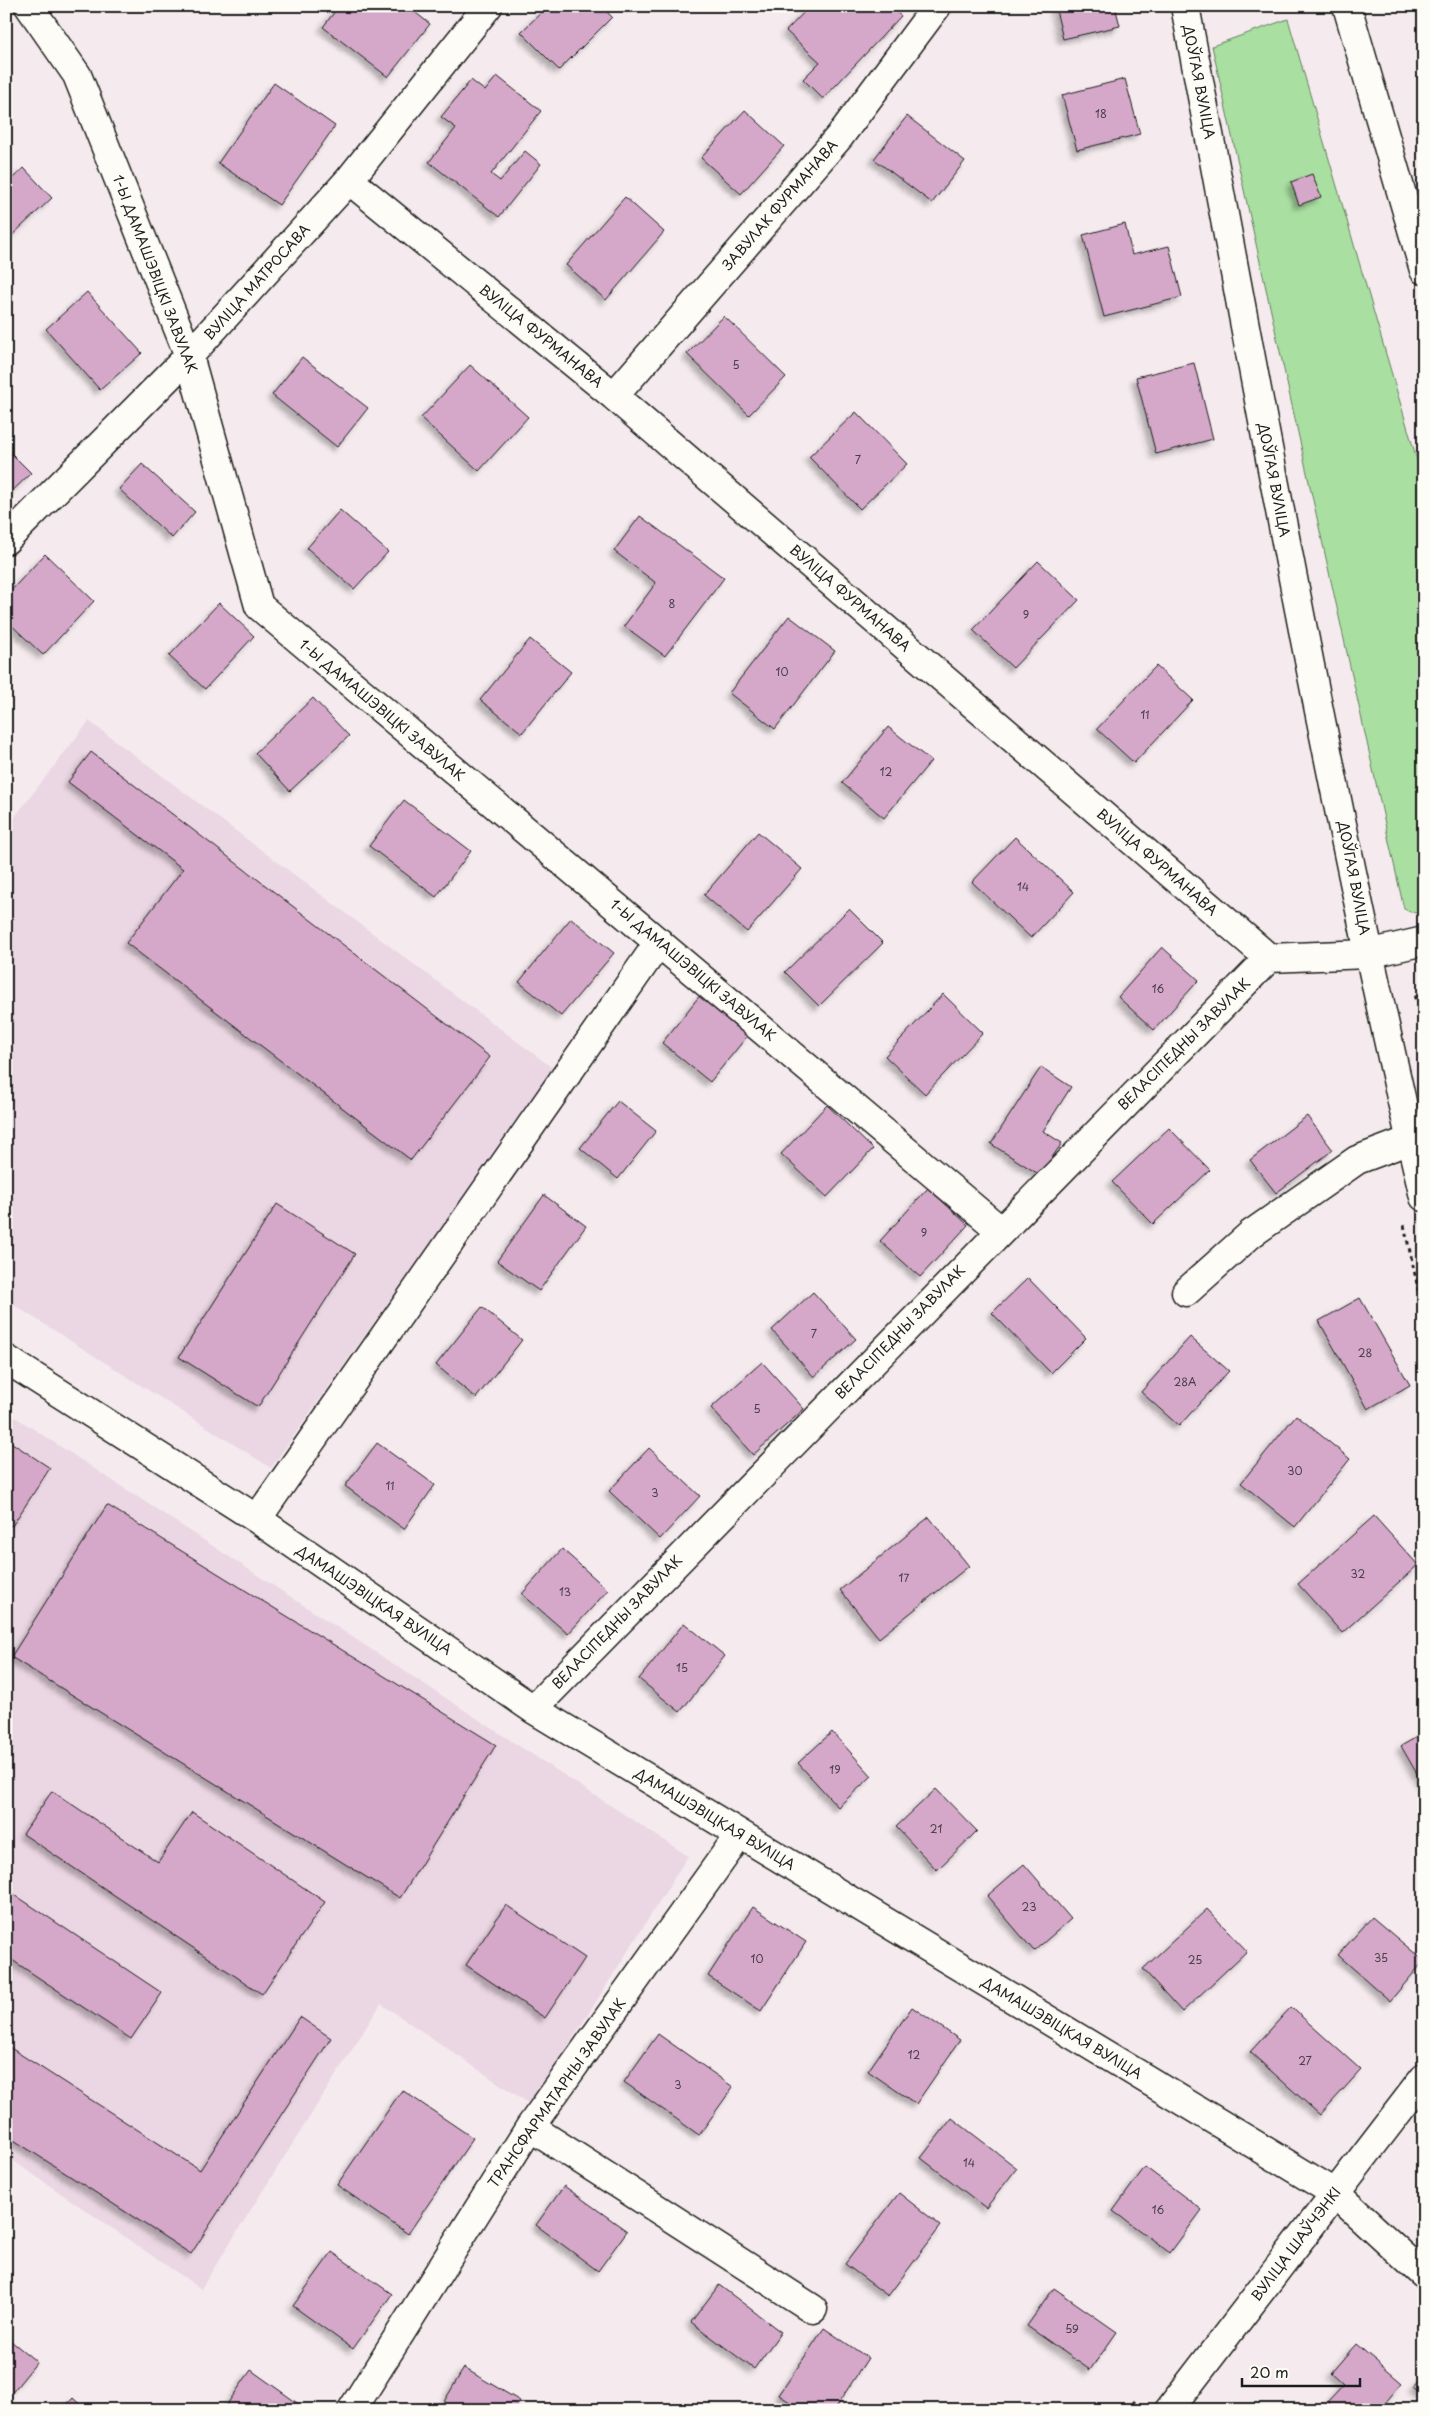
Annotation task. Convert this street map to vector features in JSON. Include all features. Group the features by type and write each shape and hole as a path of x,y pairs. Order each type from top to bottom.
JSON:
{"street":[{"name":"1-Ы ДАМАШЭВІЦКІ ЗАВУЛАК","path":"29,6 78,75 189,356 258,606 1000,1230"},
{"name":"ВУЛІЦА МАТРОСАВА","path":"6,540 189,356 349,180 488,6"},
{"name":"ЗАВУЛАК ФУРМАНАВА","path":"614,396 840,136 937,6"},
{"name":"ДОЎГАЯ ВУЛІЦА","path":"1185,6 1282,525 1368,954 1424,1197"},
{"path":"1346,6 1424,270"},
{"name":"ВУЛІЦА ФУРМАНАВА","path":"349,180 614,396 1269,958"},
{"name":"ДОЎГАЯ ВУЛІЦА","path":"1368,954 1424,941"},
{"path":"256,1519 659,942"},
{"path":"1269,958 1368,954"},
{"name":"ВЕЛАСІПЕДНЫ ЗАВУЛАК","path":"533,1709 1000,1230 1269,958"},
{"path":"1186,1292 1251,1234 1357,1160 1410,1140"},
{"name":"ДАМАШЭВІЦКАЯ ВУЛІЦА","path":"6,1359 256,1519 533,1709 1335,2193 1424,2275"},
{"name":"ТРАНСФАРМАТАРНЫ ЗАВУЛАК","path":"352,2410 530,2127 740,1834"},
{"name":"ВУЛІЦА ШАЎЧЭНКІ","path":"1169,2410 1424,2078"},
{"path":"530,2127 813,2309"}],"shaded area":[{"path":"89,721 554,1069 271,1468 6,1300 6,828"},
{"path":"6,1411 688,1856 531,2105 381,2004 201,2289 6,2156"}],"green space":[{"path":"1288,19 1424,484 1424,916 1404,909 1212,46"}],"building":[{"path":"339,6 407,6 430,24 388,77 323,27"},
{"path":"548,6 601,6 612,17 559,70 521,32"},
{"path":"810,6 890,6 901,16 823,99 803,79 820,62 786,31"},
{"path":"1055,6 1115,6 1120,26 1063,39"},
{"path":"497,76 541,111 491,174 500,181 525,151 541,164 499,217 429,162 456,128 441,117 471,80 485,91"},
{"path":"1125,79 1140,134 1077,150 1062,95"},
{"path":"274,83 335,126 279,205 218,163"},
{"path":"745,110 784,146 741,194 701,158"},
{"path":"907,116 965,161 932,203 874,159"},
{"path":"24,168 52,198 8,239 6,184"},
{"path":"1312,174 1321,197 1299,205 1291,182"},
{"path":"625,197 664,232 606,300 566,265"},
{"path":"1125,224 1132,255 1169,246 1182,297 1104,317 1083,235"},
{"path":"87,292 142,353 100,390 46,329"},
{"path":"724,316 786,377 749,415 687,354"},
{"path":"302,357 368,408 337,447 272,395"},
{"path":"1194,363 1213,439 1156,454 1136,377"},
{"path":"470,365 528,417 479,471 421,418"},
{"path":"856,412 907,464 860,509 809,457"},
{"path":"6,448 31,473 6,497"},
{"path":"142,464 195,512 172,538 119,489"},
{"path":"340,510 388,552 354,589 307,548"},
{"path":"640,516 724,578 665,656 624,626 656,583 614,551"},
{"path":"45,554 94,601 43,655 6,620 6,596"},
{"path":"1038,561 1079,600 1013,668 973,630"},
{"path":"219,603 254,636 205,689 169,656"},
{"path":"789,616 835,651 775,729 729,693"},
{"path":"530,639 571,672 522,733 480,700"},
{"path":"1156,666 1193,700 1134,763 1097,729"},
{"path":"313,698 349,736 290,791 255,753"},
{"path":"888,727 931,761 884,818 842,783"},
{"path":"91,752 490,1057 411,1160 126,943 183,869 68,782"},
{"path":"404,800 471,851 436,897 369,846"},
{"path":"758,832 802,869 747,932 704,895"},
{"path":"1015,837 1074,892 1031,938 972,882"},
{"path":"849,909 883,943 819,1006 785,972"},
{"path":"571,918 614,953 561,1016 519,982"},
{"path":"1162,947 1199,980 1154,1030 1118,997"},
{"path":"701,994 749,1034 710,1082 662,1043"},
{"path":"943,994 983,1033 925,1094 885,1056"},
{"path":"1041,1067 1071,1087 1043,1131 1062,1143 1040,1175 991,1144"},
{"path":"618,1101 656,1131 618,1179 580,1148"},
{"path":"827,1105 873,1149 827,1197 781,1154"},
{"path":"1307,1116 1333,1150 1276,1193 1250,1160"},
{"path":"1169,1128 1210,1170 1153,1224 1112,1182"},
{"path":"928,1188 968,1225 920,1277 880,1241"},
{"path":"544,1195 586,1226 539,1291 497,1261"},
{"path":"277,1204 355,1254 258,1407 179,1357"},
{"path":"1028,1278 1086,1338 1051,1373 992,1313"},
{"path":"813,1292 856,1339 814,1377 772,1330"},
{"path":"1360,1298 1410,1385 1368,1409 1319,1321"},
{"path":"482,1307 522,1340 476,1398 436,1365"},
{"path":"1190,1337 1229,1371 1179,1426 1141,1392"},
{"path":"762,1362 804,1409 753,1455 711,1408"},
{"path":"1296,1415 1350,1459 1295,1527 1241,1483"},
{"path":"6,1439 50,1468 12,1526 6,1523"},
{"path":"377,1443 435,1485 404,1529 345,1486"},
{"path":"649,1448 700,1496 660,1539 609,1491"},
{"path":"107,1505 496,1745 400,1898 11,1657"},
{"path":"1374,1516 1418,1565 1342,1633 1298,1584"},
{"path":"929,1517 969,1566 879,1638 840,1590"},
{"path":"562,1549 608,1590 568,1634 522,1594"},
{"path":"684,1623 725,1656 680,1712 639,1679"},
{"path":"832,1732 872,1776 838,1807 798,1763"},
{"path":"1424,1733 1424,1786 1401,1746"},
{"path":"936,1789 977,1831 937,1870 896,1827"},
{"path":"52,1791 158,1862 192,1812 325,1902 262,1994 23,1834"},
{"path":"1024,1864 1071,1919 1034,1951 987,1896"},
{"path":"6,1889 162,1993 131,2039 6,1956"},
{"path":"506,1905 585,1958 545,2018 466,1965"},
{"path":"753,1907 806,1942 761,2011 708,1976"},
{"path":"1207,1909 1247,1951 1182,2012 1143,1969"},
{"path":"1372,1917 1424,1961 1390,2001 1338,1955"},
{"path":"912,2007 960,2040 916,2104 868,2071"},
{"path":"1291,2007 1361,2070 1320,2115 1250,2052"},
{"path":"300,2017 331,2038 191,2254 6,2135 6,2045 200,2170"},
{"path":"658,2034 733,2087 699,2135 624,2082"},
{"path":"402,2090 473,2138 408,2234 337,2185"},
{"path":"952,2118 1017,2168 986,2208 921,2158"},
{"path":"1145,2167 1202,2210 1170,2253 1113,2211"},
{"path":"564,2186 627,2231 598,2271 536,2225"},
{"path":"899,2193 941,2226 888,2296 845,2264"},
{"path":"332,2252 392,2294 353,2349 293,2306"},
{"path":"719,2285 781,2332 754,2369 691,2322"},
{"path":"1054,2288 1117,2332 1090,2370 1027,2326"},
{"path":"824,2328 868,2358 834,2410 802,2410 779,2395"},
{"path":"6,2337 37,2362 6,2400"},
{"path":"1356,2344 1402,2383 1379,2410 1335,2410 1327,2403 1343,2386 1330,2374"},
{"path":"464,2368 520,2401 515,2410 439,2410"},
{"path":"251,2370 307,2410 223,2410"},
{"path":"1424,2376 1424,2397 1413,2388"},
{"path":"73,2398 86,2410 62,2410"}]}
